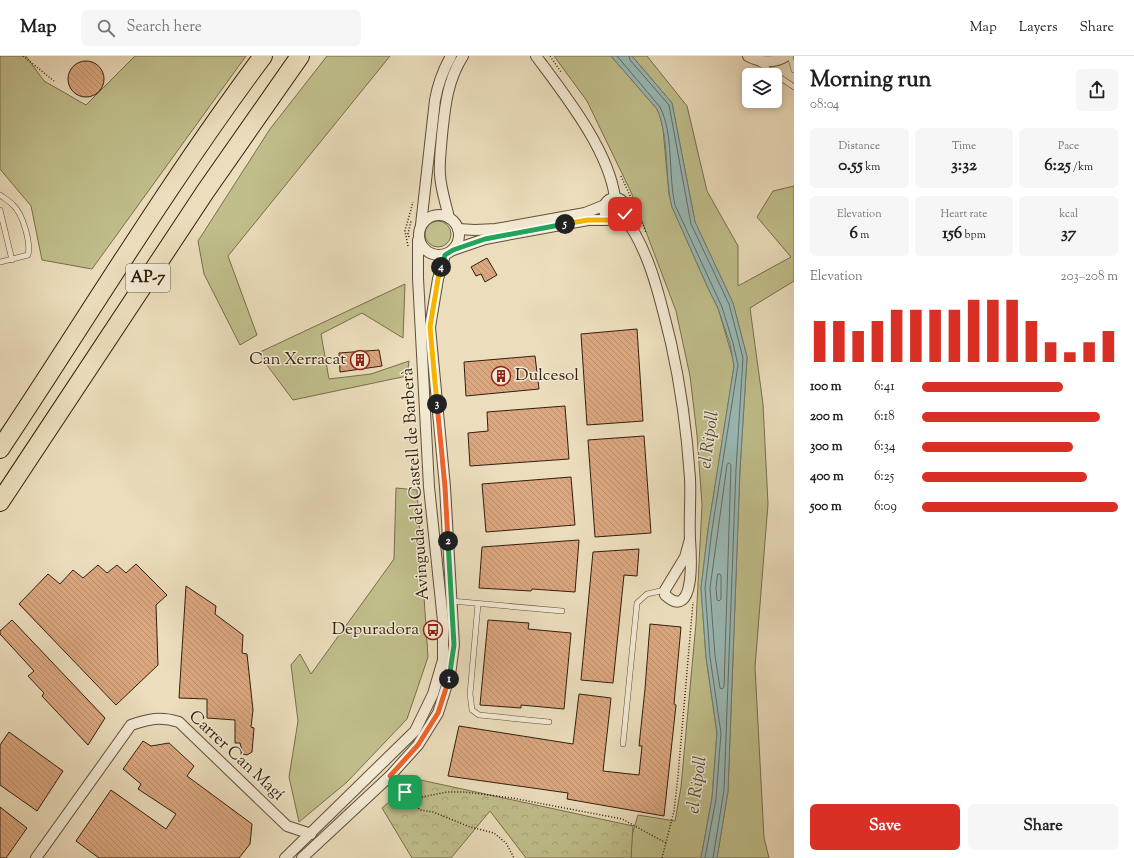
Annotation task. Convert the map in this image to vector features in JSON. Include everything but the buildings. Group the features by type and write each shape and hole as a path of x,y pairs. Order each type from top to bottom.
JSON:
{"highway":[{"name":"AP-7","path":"0,449 178,178 263,56"},
{"name":"AP-7","path":"0,502 205,192 300,56"}],"street":[{"path":"451,56 440,78 435,100 421,225 418,235 418,240 426,251 432,255 438,256 485,239 588,220 618,220 623,216 626,210 625,203 619,198 615,198 609,200 605,205 585,213 496,229 458,229"},
{"path":"449,218 442,188 440,158 444,110 449,87 456,66 463,56"},
{"path":"536,56 577,112 601,155 612,180 615,198"},
{"path":"750,57 767,61 777,60 786,56"},
{"path":"605,205 604,208 606,215 612,220"},
{"path":"421,225 430,216 436,215 443,215 453,220 458,229 459,240 449,252"},
{"path":"623,216 635,233 642,247 660,298 678,375 686,434 690,480 690,539 692,556 688,592 684,599 680,601 665,595 665,590 685,557 690,539"},
{"name":"Avinguda del Castell de Barberà","path":"285,858 415,731 433,694 443,660 443,621 429,487 418,240"},
{"name":"Avinguda del Castell de Barberà","path":"302,858 390,776 418,745 438,713 450,676 454,656 454,645 445,487 430,327 438,279 449,252"},
{"name":"Carrer Can Magí","path":"36,858 131,725 151,718 168,719 179,722 287,826 310,834"}],"lane":[{"path":"790,56 794,70"},
{"path":"750,57 794,87"},
{"path":"0,195 14,205 22,218 30,249 28,255 0,262"},
{"path":"0,210 12,260"},
{"path":"623,744 637,603 647,594 665,590"},
{"path":"451,601 562,611"},
{"path":"478,604 470,694 472,710 479,715 549,722"}],"path":[{"path":"23,56 54,81"},
{"path":"662,858 674,811 692,610"},
{"path":"390,776 420,810 433,812 470,827 494,833 506,843 514,858"},
{"path":"415,803 422,797 447,792 465,792 512,798 622,819 666,842"}],"green space":[{"path":"0,56 26,56 44,81 86,105 135,56 246,56 92,269 42,260 31,206 0,169"},
{"path":"327,56 390,56 228,256 257,335 240,345 204,274 198,241 270,129"},
{"path":"554,56 611,56 657,109 663,129 669,194 672,207 718,308 733,359 734,366 708,530 701,588 706,657 717,733 712,798 701,858 631,858 632,835 638,815 675,821 681,787 696,623 702,505 697,435 690,376 676,311 631,192 587,101"},
{"path":"632,56 647,56 687,106 707,191 738,246 738,286 791,257 757,217 773,191 794,186 794,281 750,308 763,404 768,504 755,667 764,838 769,858 717,858 728,791 740,469 747,357 733,303 695,222 672,103"},
{"path":"438,221 447,225 451,234 447,243 438,247 429,243 425,234 429,225"},
{"path":"405,284 403,338 362,313 321,334 329,379 371,374 409,361 407,376 293,400 258,353"},
{"path":"396,488 417,490 428,657 407,719 347,782 299,822 289,777 298,721 291,665 300,654 311,674 394,559"},
{"path":"416,779 633,826 631,858 526,858 490,811 451,858 412,858 382,808"}],"water":[{"path":"611,56 632,56 672,103 695,222 733,303 747,357 740,469 728,791 717,858 701,858 712,798 717,733 706,657 701,588 708,530 734,366 730,344 718,308 672,207 668,182 664,132 657,109"}],"place":[{"name":"Can Xerracat","path":"360,360"},
{"name":"Dulcesol","path":"501,376"},
{"name":"Depuradora","path":"433,630"}],"route":[{"path":"405,792 390,776 418,745 438,713 450,676 454,656 445,487 430,327 438,279 445,255 453,250 485,239 588,220 618,220 625,214"}],"water label":[{"name":"el Ripoll","path":"710,440"},
{"name":"el Ripoll","path":"698,785"}]}
